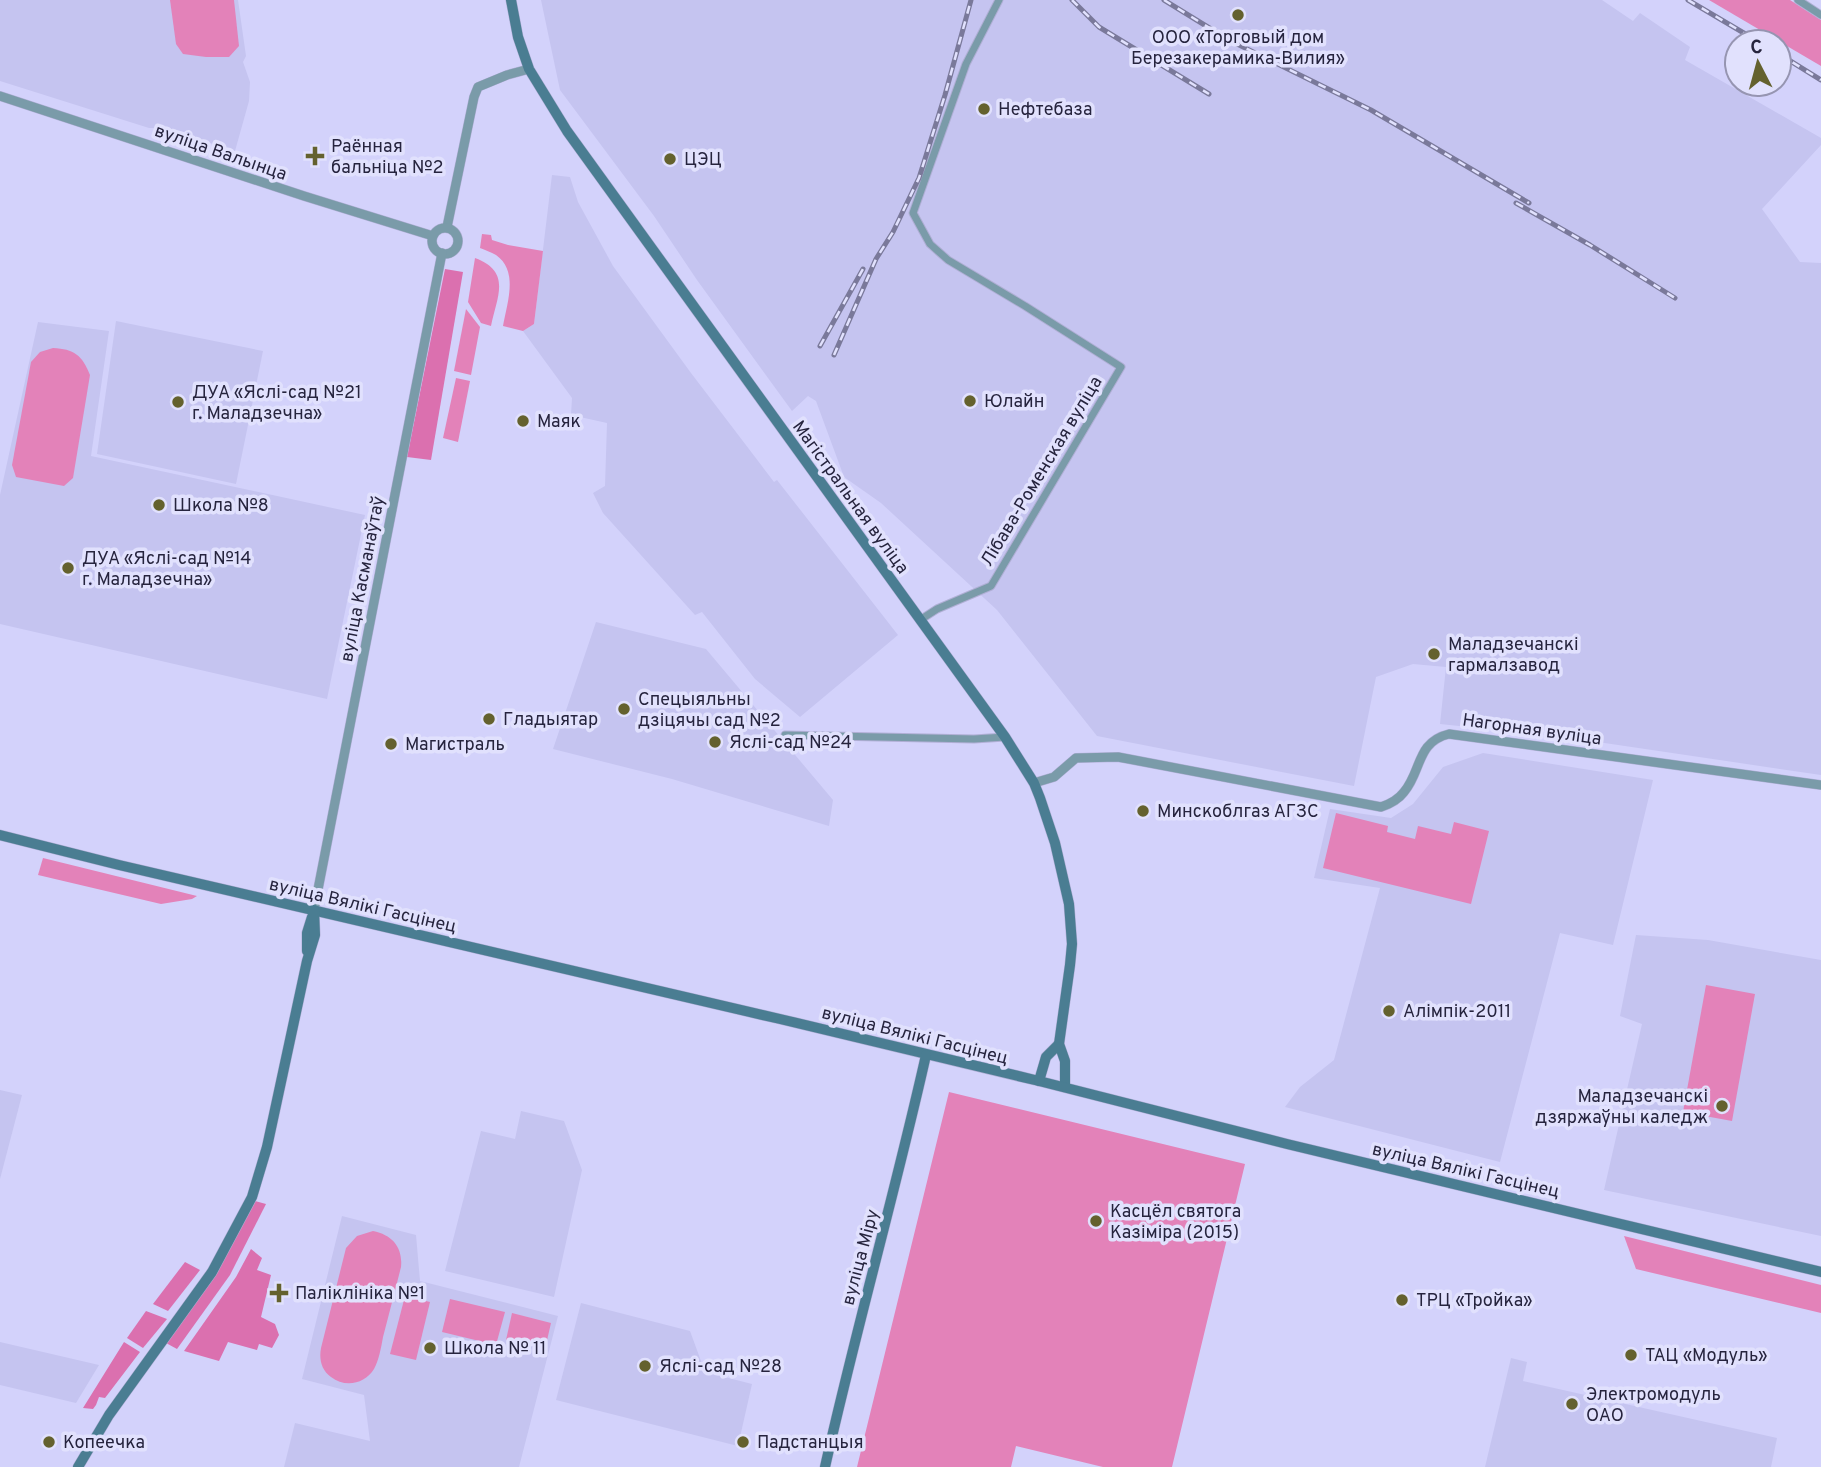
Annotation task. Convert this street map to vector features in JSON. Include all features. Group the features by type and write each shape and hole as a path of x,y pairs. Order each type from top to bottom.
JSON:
{"main road":[{"name":"Магістральная вуліца","path":"511,0 518,37 529,69 567,131 1006,737 1034,783 1055,843 1069,904 1072,944 1059,1044"},
{"name":"вуліца Вялікі Гасцінец","path":"0,835 1065,1087 1821,1272"},
{"path":"78,1467 109,1415 212,1272 252,1198 267,1147 307,961 307,933 314,910"},
{"path":"1039,1081 1045,1057 1059,1044 1065,1061 1065,1087"},
{"name":"вуліца Міру","path":"825,1467 926,1055"}],"street":[{"name":"Лібава-Роменская вуліца","path":"920,620 937,609 991,586 1121,366 948,260 930,244 913,213 966,64 999,0"},
{"path":"1798,0 1821,15"},
{"path":"447,227 478,87 529,69"},
{"name":"вуліца Валынца","path":"0,96 433,236"},
{"path":"447,227 456,232 458,244 453,251 442,253 433,247 433,236 437,230 447,227"},
{"name":"вуліца Касманаўтаў","path":"314,910 442,253"},
{"name":"Нагорная вуліца","path":"1034,783 1054,778 1076,758 1118,757 1381,807 1405,791 1424,750 1431,743 1441,736 1457,734 1821,785"},
{"path":"785,735 974,739 1006,737"}],"shaded area":[{"path":"0,0 238,0 246,56 243,62 250,82 249,101 235,151 162,128 149,128 0,81"},
{"path":"170,0 234,0 239,46 229,57 183,54 176,44"},
{"path":"541,0 1602,0 1633,21 1640,13 1690,47 1685,60 1723,82 1723,98 1751,98 1821,138 1821,145 1762,209 1800,262 1821,263 1821,775 1564,737 1440,724 1446,667 1413,664 1376,677 1354,786 1097,736 997,610 881,503 844,477 816,401 808,396 792,411 654,216 560,90"},
{"path":"1709,0 1790,0 1821,20 1821,66 1793,50 1793,28 1757,28"},
{"path":"552,175 570,177 578,202 613,266 774,482 777,480 898,635 800,717 755,679 702,612 695,615 603,513 593,493 605,486 607,423 571,415 572,398 523,331 534,324"},
{"path":"482,234 491,235 492,240 508,245 543,251 534,324 523,331 503,326 509,298 509,278 503,262 496,255 480,248"},
{"path":"475,258 494,270 498,278 498,295 491,326 481,323 468,302"},
{"path":"445,269 463,272 431,460 407,457"},
{"path":"466,309 480,327 471,375 454,371"},
{"name":"ДУА «Яслі-сад №21 г. Маладзечна»","path":"116,321 263,351 236,484 97,454"},
{"name":"Школа №8","path":"38,322 109,331 91,456 365,515 327,699 0,624 0,495"},
{"path":"53,348 76,354 84,362 90,375 73,478 64,486 16,477 12,465 31,362 40,352"},
{"path":"456,378 470,381 458,442 443,438"},
{"path":"596,622 706,649 833,800 829,826 672,779 553,749"},
{"path":"1483,753 1653,780 1613,945 1560,933 1500,1162 1285,1107 1300,1087 1334,1060 1380,888 1314,878 1330,809 1391,818 1413,804 1443,767"},
{"path":"1336,813 1388,826 1387,832 1415,839 1418,826 1451,834 1454,822 1489,831 1471,904 1323,868"},
{"path":"43,858 197,896 161,904 38,875"},
{"name":"Маладзечанскі дзяржаўны каледж","path":"1636,935 1708,940 1821,960 1821,1236 1604,1190 1642,1024 1620,1016"},
{"path":"1706,985 1755,994 1732,1121 1683,1112"},
{"path":"0,1090 22,1095 0,1179"},
{"path":"949,1092 1245,1164 1172,1467 1103,1467 1016,1446 1011,1467 857,1467"},
{"path":"521,1111 564,1121 582,1170 554,1297 445,1271 481,1131 515,1139"},
{"path":"255,1201 266,1204 230,1275 177,1349 166,1343"},
{"name":"Школа № 11","path":"342,1216 416,1235 420,1281 558,1316 519,1467 284,1467 295,1423 370,1441 364,1395 302,1379"},
{"path":"373,1231 395,1243 400,1254 401,1267 374,1369 360,1381 342,1382 331,1377 323,1368 321,1348 346,1248 357,1236"},
{"path":"1624,1236 1821,1285 1821,1313 1636,1269"},
{"path":"251,1249 262,1258 257,1270 271,1275 261,1317 275,1324 279,1335 272,1348 259,1344 257,1350 228,1342 219,1361 184,1351 236,1277"},
{"path":"185,1262 200,1270 168,1311 153,1304"},
{"path":"405,1296 430,1302 416,1360 390,1354"},
{"path":"450,1299 505,1312 496,1345 442,1332"},
{"path":"581,1303 690,1331 705,1372 752,1384 738,1446 556,1400"},
{"path":"146,1311 167,1319 143,1348 127,1338"},
{"path":"512,1313 551,1323 545,1349 506,1340"},
{"path":"0,1342 99,1365 76,1403 0,1385"},
{"path":"124,1342 140,1352 105,1398 99,1397 93,1409 83,1408"},
{"name":"Электромодуль ОАО","path":"1511,1358 1527,1362 1523,1381 1777,1438 1771,1467 1485,1467"}],"railway":[{"path":"834,355 876,259 893,232 919,178 971,0"},
{"path":"1072,0 1099,27 1209,94"},
{"path":"1164,0 1229,40 1371,110 1529,203"},
{"path":"1688,0 1735,28"},
{"path":"1793,63 1821,80"},
{"path":"1516,203 1675,298"},
{"path":"820,346 863,269"}],"place":[{"name":"ООО «Торговый дом Березакерамика-Вилия»","path":"1238,15"},
{"name":"Нефтебаза","path":"984,109"},
{"name":"Раённая бальніца №2","path":"315,156"},
{"name":"ЦЭЦ","path":"670,159"},
{"name":"Юлайн","path":"970,401"},
{"name":"ДУА «Яслі-сад №21 г. Маладзечна»","path":"178,402"},
{"name":"Маяк","path":"523,421"},
{"name":"Школа №8","path":"159,505"},
{"name":"ДУА «Яслі-сад №14 г. Маладзечна»","path":"68,568"},
{"name":"Маладзечанскі гармалзавод","path":"1434,654"},
{"name":"Спецыяльны дзіцячы сад №2","path":"624,709"},
{"name":"Гладыятар","path":"489,719"},
{"name":"Яслі-сад №24","path":"715,742"},
{"name":"Магистраль","path":"391,744"},
{"name":"Минскоблгаз АГЗС","path":"1143,811"},
{"name":"Алімпік-2011","path":"1389,1011"},
{"name":"Маладзечанскі дзяржаўны каледж","path":"1722,1106"},
{"name":"Касцёл святога Казіміра (2015)","path":"1096,1221"},
{"name":"Паліклініка №1","path":"279,1293"},
{"name":"ТРЦ «Тройка»","path":"1402,1300"},
{"name":"Школа № 11","path":"430,1348"},
{"name":"ТАЦ «Модуль»","path":"1631,1355"},
{"name":"Яслі-сад №28","path":"645,1366"},
{"name":"Электромодуль ОАО","path":"1572,1404"},
{"name":"Копеечка","path":"49,1442"},
{"name":"Падстанцыя","path":"743,1442"}]}
